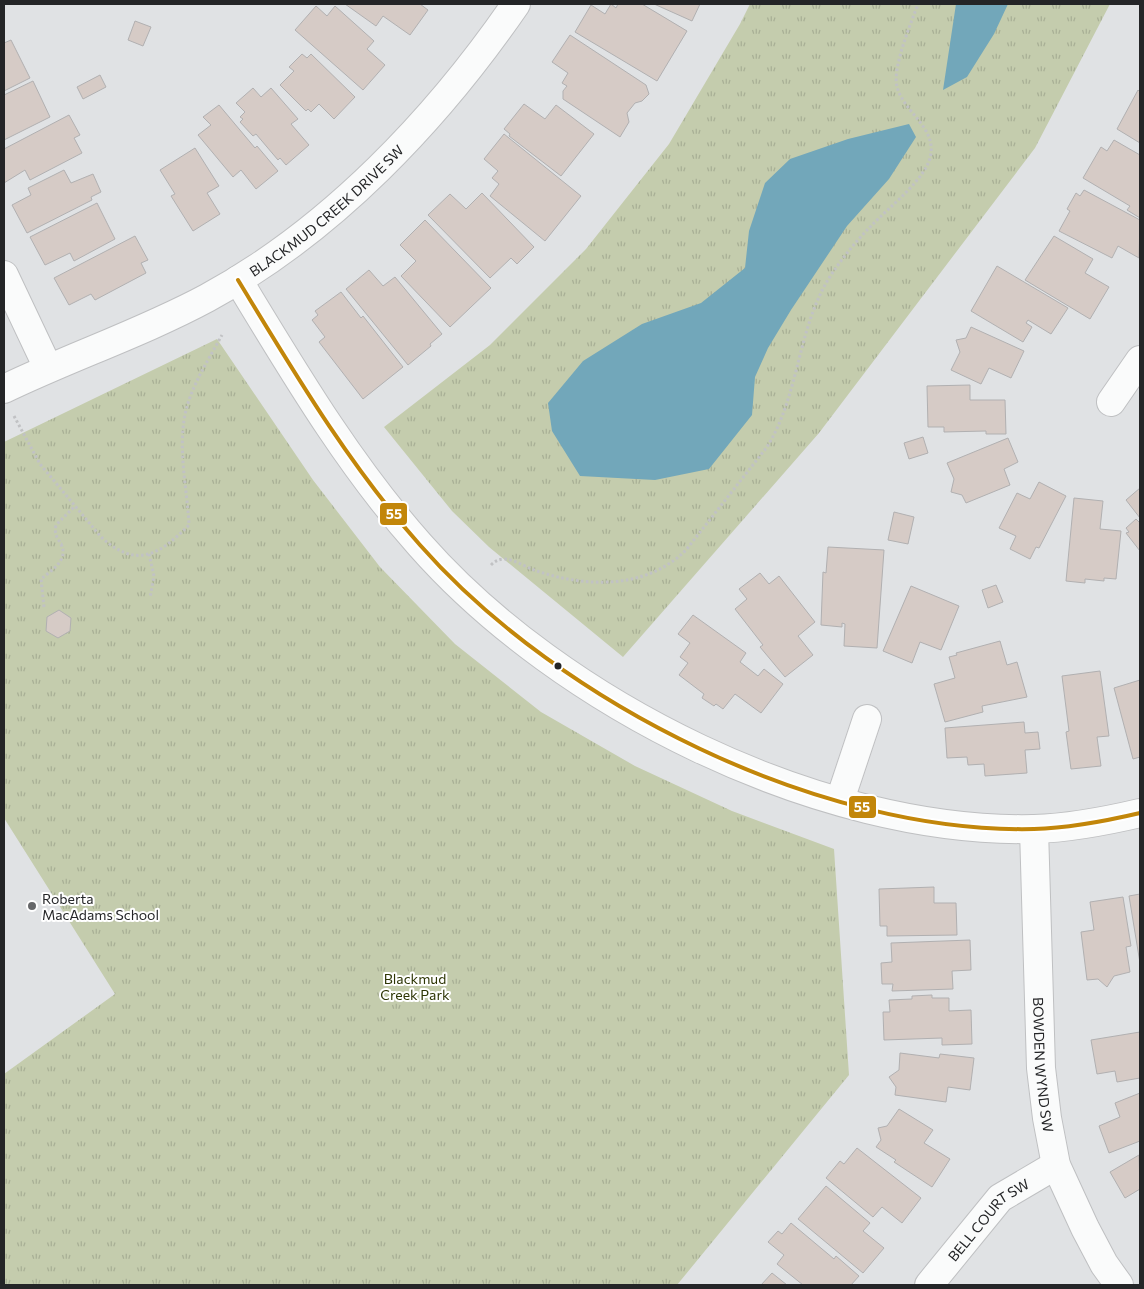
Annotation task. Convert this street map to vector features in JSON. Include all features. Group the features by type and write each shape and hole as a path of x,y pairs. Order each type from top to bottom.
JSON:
{"street":[{"name":"BLACKMUD CREEK DRIVE SW","path":"4,389 188,306 238,280 333,210 378,170 451,91 516,4"},
{"path":"4,276 48,368"},
{"path":"238,280 329,429 370,487 421,547 468,595 522,640 574,678 660,730 700,749 778,781 840,800 916,819 960,825 1034,829 1111,820 1140,813"},
{"path":"1111,402 1140,360"},
{"path":"840,800 867,719"},
{"name":"BOWDEN WYND SW","path":"1034,829 1041,1068 1047,1118 1056,1165 1085,1228 1104,1264 1119,1285"},
{"name":"BELL COURT SW","path":"929,1285 1000,1198 1056,1165"}],"path":[{"path":"491,565 496,560 505,559 556,577 603,583 626,582 644,576 675,561 767,447 778,429 785,412 812,312 820,294 851,248 907,190 927,165 931,154 930,136 897,87 898,72 918,4"},
{"path":"14,416 40,464 110,545 126,553 149,554 163,549 189,525 188,490 182,452 184,420 196,383 222,335"},
{"path":"44,607 41,579 56,567 63,556 63,549 55,536 56,525 75,506"},
{"path":"149,554 154,576 150,598"}],"green space":[{"path":"750,4 1110,4 1035,148 819,433 623,657 489,547 452,511 384,427 490,345 586,249 669,144"},
{"name":"Blackmud Creek Park","path":"217,339 313,480 380,567 455,644 541,712 635,766 732,811 834,849 849,1075 677,1285 4,1285 4,1074 115,994 4,818 4,442"}],"water":[{"path":"956,4 1008,4 994,34 967,77 943,90"},
{"path":"909,124 916,137 889,179 847,226 791,310 768,348 755,377 752,415 709,469 655,480 580,476 552,431 548,403 583,361 642,324 701,303 745,268 749,231 765,183 790,159 848,139"}],"building":[{"path":"345,4 420,4 428,10 410,35 383,16 376,26"},
{"path":"611,4 616,8 618,4 642,4 687,31 657,81 575,32 591,5 605,14"},
{"path":"654,4 700,4 692,21"},
{"path":"316,6 327,16 335,6 374,41 367,49 385,65 363,90 295,30"},
{"path":"135,21 151,27 143,46 128,40"},
{"path":"570,35 646,85 649,94 642,101 635,103 627,113 629,122 620,137 563,99 563,91 567,86 562,83 568,73 552,62"},
{"path":"11,40 30,78 4,91 4,43"},
{"path":"302,54 307,58 311,54 355,97 334,119 319,104 311,112 308,109 306,111 280,85 294,71 289,67"},
{"path":"100,75 106,87 83,99 77,87"},
{"path":"33,81 50,117 4,140 4,95"},
{"path":"253,88 261,97 271,88 298,119 291,124 309,145 286,165 280,158 278,160 256,134 253,136 240,122 243,119 240,117 245,112 236,103"},
{"path":"1138,90 1140,92 1140,143 1117,129"},
{"path":"524,104 545,119 556,105 594,134 561,176 509,136 510,134 504,129"},
{"path":"219,105 255,148 257,146 278,171 256,189 241,170 233,177 198,135 211,125 203,117"},
{"path":"69,115 80,135 74,138 82,153 30,180 25,170 4,183 4,149"},
{"path":"504,134 581,196 545,241 490,196 499,184 492,178 498,171 484,159"},
{"path":"1114,140 1140,155 1140,218 1127,210 1130,206 1083,178 1101,147 1107,151"},
{"path":"195,148 219,186 207,193 220,214 193,231 171,196 175,194 160,170"},
{"path":"64,170 71,183 93,174 101,192 91,197 92,200 27,233 12,205 31,195 28,188"},
{"path":"1084,190 1140,220 1139,258 1118,246 1112,258 1059,231 1070,211 1067,209 1076,193 1080,196"},
{"path":"482,193 534,247 517,264 511,258 490,278 428,215 450,194 466,209"},
{"path":"97,203 115,239 74,261 70,253 45,265 30,237"},
{"path":"425,220 491,288 450,327 401,276 416,261 400,245"},
{"path":"135,236 148,260 141,263 146,273 95,300 91,294 69,305 54,278"},
{"path":"1054,236 1093,259 1085,273 1109,287 1090,319 1025,280"},
{"path":"997,266 1068,308 1051,334 1028,320 1026,323 1032,327 1023,342 971,311"},
{"path":"369,270 383,286 395,277 442,334 408,365 346,289"},
{"path":"341,292 361,318 363,316 403,367 363,399 319,342 325,337 312,320 318,315 315,311"},
{"path":"971,327 1024,351 1011,378 989,368 981,384 951,370 960,352 956,340 966,338"},
{"path":"970,385 970,400 1005,400 1006,434 986,434 986,431 944,432 944,427 928,427 927,386"},
{"path":"923,437 928,453 909,459 904,443"},
{"path":"1008,438 1018,462 1004,469 1010,485 966,503 962,495 951,492 954,479 947,463"},
{"path":"1039,482 1066,496 1039,548 1036,547 1030,559 1010,549 1016,536 999,528 1017,493 1030,499"},
{"path":"1140,488 1140,518 1126,500"},
{"path":"1074,498 1103,501 1100,529 1121,531 1116,579 1104,578 1104,581 1085,579 1085,583 1066,581"},
{"path":"894,512 914,517 908,544 888,540"},
{"path":"1136,519 1140,523 1140,551 1126,533 1129,532 1126,528"},
{"path":"828,547 884,550 877,648 844,646 845,624 842,623 842,627 821,625 823,572 826,573"},
{"path":"760,573 769,584 779,576 815,622 798,636 813,655 785,677 760,647 763,645 735,609 747,599 739,589"},
{"path":"996,585 1003,602 988,608 982,590"},
{"path":"911,586 959,606 941,650 920,642 912,663 883,651"},
{"path":"59,610 71,618 70,631 58,638 46,631 47,617"},
{"path":"693,615 746,653 740,662 758,676 764,669 783,684 761,713 735,694 723,709 716,704 714,706 702,698 704,694 679,675 688,663 680,657 690,643 678,634"},
{"path":"1000,641 1007,665 1017,662 1027,697 982,706 983,712 945,722 934,684 955,678 949,657 957,655 956,653"},
{"path":"1100,671 1109,736 1097,737 1101,766 1071,769 1066,732 1069,731 1062,676"},
{"path":"1140,680 1140,757 1133,759 1114,688"},
{"path":"1024,722 1025,733 1038,732 1040,749 1025,750 1027,773 985,776 984,764 968,765 967,757 947,758 945,728"},
{"path":"934,887 934,903 956,903 957,935 887,936 887,926 880,926 879,889"},
{"path":"1140,894 1140,963 1129,896"},
{"path":"1123,897 1131,946 1126,947 1130,972 1114,976 1107,987 1098,979 1087,980 1081,932 1094,930 1090,902"},
{"path":"970,940 971,970 952,971 953,989 892,991 893,984 882,984 881,963 892,962 891,943"},
{"path":"932,995 932,998 949,998 949,1011 971,1010 972,1044 942,1045 942,1038 884,1040 883,1012 890,1012 889,1000 912,999 912,996"},
{"path":"1140,1032 1140,1078 1117,1082 1115,1071 1097,1074 1091,1040"},
{"path":"900,1053 939,1058 940,1054 974,1058 970,1090 948,1087 946,1102 895,1095 896,1087 889,1077 899,1070"},
{"path":"1140,1093 1140,1141 1109,1153 1099,1126 1120,1117 1115,1103"},
{"path":"899,1109 933,1130 924,1143 950,1159 932,1187 894,1162 896,1160 876,1147 881,1140 878,1128 887,1126"},
{"path":"857,1148 921,1198 902,1223 882,1207 873,1217 826,1178 840,1161 844,1164"},
{"path":"1139,1155 1140,1189 1125,1198 1110,1172"},
{"path":"826,1186 870,1223 863,1231 884,1248 863,1273 798,1219"},
{"path":"791,1223 834,1259 836,1256 859,1276 851,1285 803,1285 777,1264 784,1255 768,1242 778,1231 782,1234"},
{"path":"772,1273 787,1285 761,1285"}],"transit line":[{"name":"55","path":"238,280 323,417 369,482 420,545 478,603 545,657 619,706 699,749 783,783 867,809 952,825 1034,829 1088,824 1140,813"}],"place":[{"name":"Roberta MacAdams School","path":"32,906"}]}
